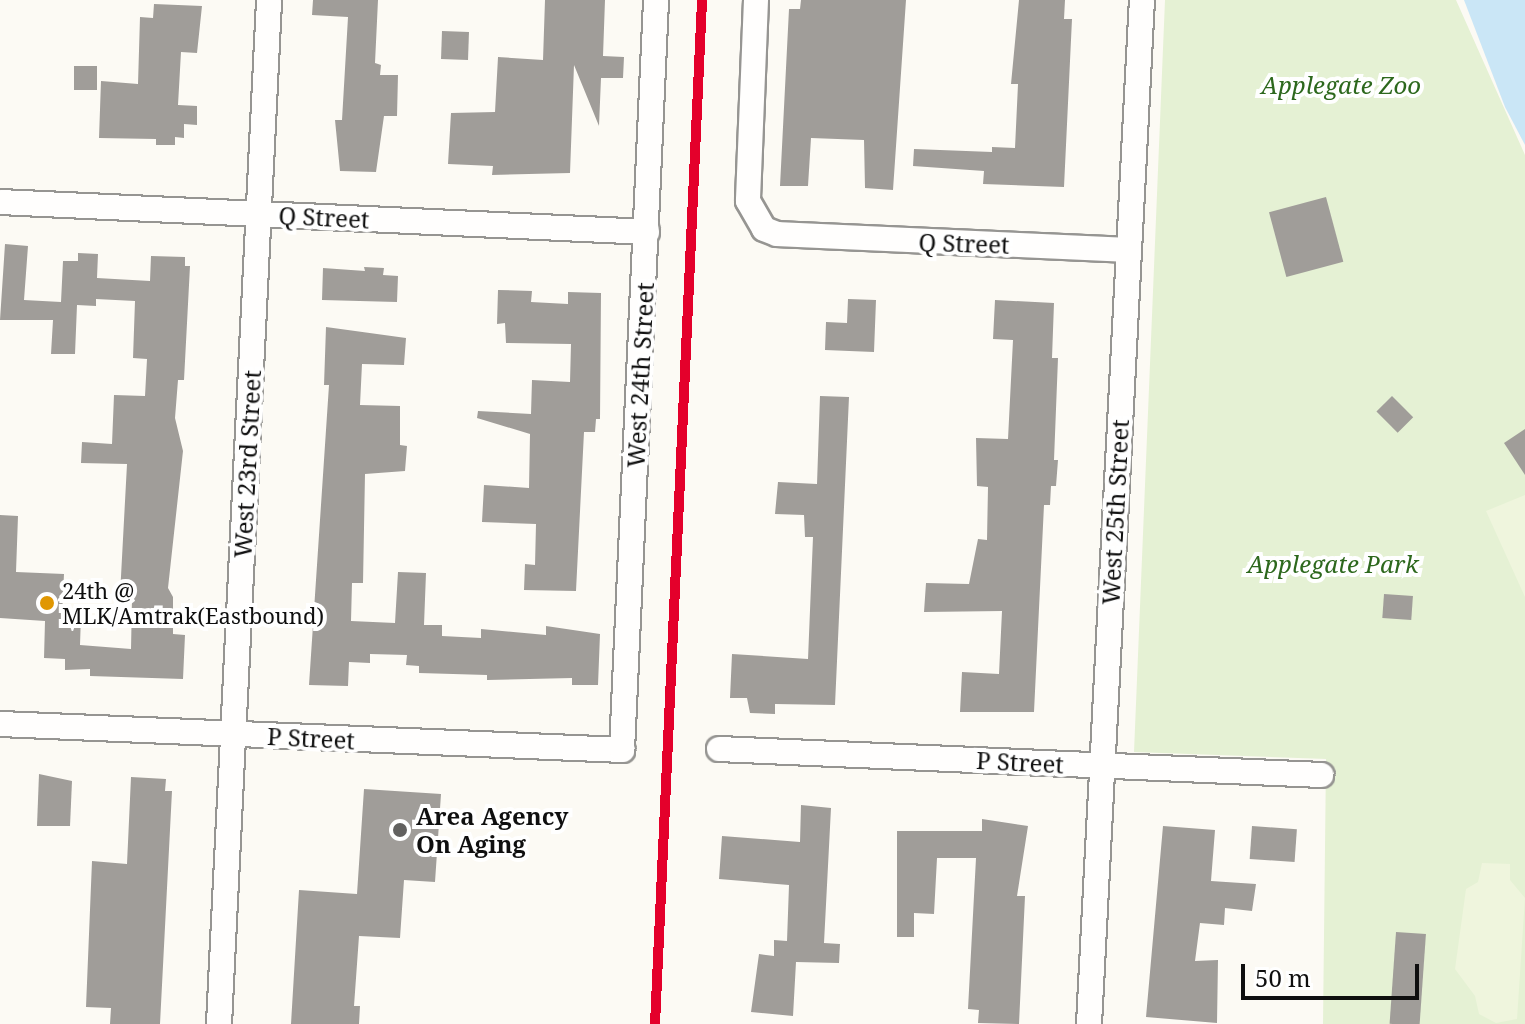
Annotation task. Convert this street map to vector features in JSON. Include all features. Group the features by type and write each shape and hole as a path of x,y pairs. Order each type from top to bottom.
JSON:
{"street":[{"name":"West 23rd Street","path":"219,1024 269,0"},
{"name":"West 24th Street","path":"622,750 656,0"},
{"name":"Q Street","path":"756,0 747,195 755,220 777,234 1129,250"},
{"name":"West 25th Street","path":"1089,1024 1142,0"},
{"name":"Q Street","path":"0,202 647,232"},
{"name":"P Street","path":"0,724 622,750"},
{"name":"P Street","path":"719,749 1321,775"}],"green space":[{"name":"Applegate Park","path":"1165,0 1456,0 1525,155 1525,1024 1323,1024 1326,759 1134,752"},
{"path":"1525,495 1525,597 1486,511"},
{"path":"1482,863 1510,864 1510,880 1525,898 1517,1019 1496,1023 1479,1014 1475,996 1455,969 1466,889 1478,882"}],"water":[{"path":"1464,0 1525,0 1525,145 1505,107"}],"building":[{"path":"313,0 378,0 375,63 381,65 380,75 398,75 397,116 384,116 376,172 340,171 335,120 342,120 348,17 312,15"},
{"path":"545,0 605,0 603,56 624,57 623,78 601,78 599,126 574,65 570,173 492,175 493,166 448,164 451,113 495,112 498,57 543,60"},
{"path":"801,0 906,0 893,190 865,188 864,140 811,138 808,186 780,186 789,9 800,9"},
{"path":"1019,0 1065,0 1064,19 1072,19 1064,187 983,184 984,171 913,166 914,149 992,152 992,147 1015,148 1018,84 1011,84"},
{"path":"154,4 202,6 197,53 181,52 178,105 197,106 197,125 184,124 184,138 175,137 175,145 156,145 156,139 99,138 101,81 138,84 140,17 153,18"},
{"path":"442,31 469,32 468,60 441,59"},
{"path":"74,66 97,66 97,90 74,90"},
{"path":"1326,197 1343,262 1286,277 1269,212"},
{"path":"5,244 28,246 24,300 61,302 63,261 78,261 78,253 98,254 97,278 150,281 151,256 185,257 185,266 190,266 184,380 178,380 175,418 183,451 168,588 173,597 173,634 185,635 183,679 90,676 90,669 65,670 65,659 44,658 45,621 0,618 0,515 18,516 16,572 64,574 62,615 81,615 80,645 131,649 132,599 120,595 127,464 81,463 82,442 112,444 114,395 145,396 147,359 133,358 135,301 96,299 96,306 77,305 75,354 51,354 53,320 0,320"},
{"path":"364,267 384,268 383,275 398,276 397,302 322,300 323,268 365,271"},
{"path":"498,290 532,291 531,302 568,304 568,292 601,293 600,419 596,419 595,432 584,432 576,591 524,590 525,564 535,565 536,524 482,522 484,485 529,488 530,434 477,418 478,411 531,414 532,380 570,382 571,344 506,343 505,323 497,324"},
{"path":"848,299 876,300 874,352 825,350 826,322 847,323"},
{"path":"995,300 1054,303 1052,358 1058,358 1054,460 1058,460 1056,486 1051,486 1050,505 1044,505 1034,712 960,712 962,672 999,674 1002,611 924,612 926,583 969,584 978,539 987,540 988,487 977,486 976,438 1008,439 1013,340 993,339"},
{"path":"326,327 406,338 404,365 362,364 360,405 400,406 400,445 407,446 405,471 365,474 363,583 352,583 351,621 395,623 398,572 426,573 424,625 442,625 442,636 481,638 481,629 546,635 546,626 600,634 598,685 572,685 572,678 487,680 487,675 419,673 419,666 406,665 407,655 370,654 370,663 349,662 348,686 309,685 329,385 324,385"},
{"path":"820,396 849,397 835,705 775,704 775,714 750,713 747,698 730,698 732,654 808,659 813,537 805,537 804,515 775,514 778,482 817,484"},
{"path":"1392,396 1413,417 1398,433 1376,412"},
{"path":"1525,429 1525,475 1504,443"},
{"path":"1384,594 1413,596 1411,620 1382,618"},
{"path":"39,774 72,781 70,826 37,826"},
{"path":"131,777 166,779 165,791 172,791 160,1024 110,1024 111,1008 86,1007 92,861 127,864"},
{"name":"Area Agency On Aging","path":"364,789 441,794 435,882 404,880 400,938 359,936 354,1006 360,1006 359,1024 291,1024 299,890 357,894"},
{"path":"801,805 831,808 824,943 840,944 839,963 796,962 793,1016 751,1012 759,954 774,956 774,940 787,941 789,885 719,879 722,836 800,842"},
{"path":"982,819 1028,826 1017,896 1025,896 1019,1024 978,1023 979,1010 968,1009 976,858 937,858 934,914 914,913 914,937 897,937 897,831 982,831"},
{"path":"1163,826 1215,830 1211,881 1256,884 1252,911 1225,908 1224,925 1200,923 1195,961 1218,960 1217,1023 1146,1017"},
{"path":"1252,826 1297,829 1295,862 1250,859"},
{"path":"1396,932 1426,934 1420,1024 1390,1024"}],"transit line":[{"path":"655,1024 702,0"}],"place":[{"name":"24th @ MLK/Amtrak(Eastbound)","path":"47,603"},
{"name":"Area Agency On Aging","path":"400,830"}],"park label":[{"name":"Applegate Zoo","path":"1341,85"}]}
